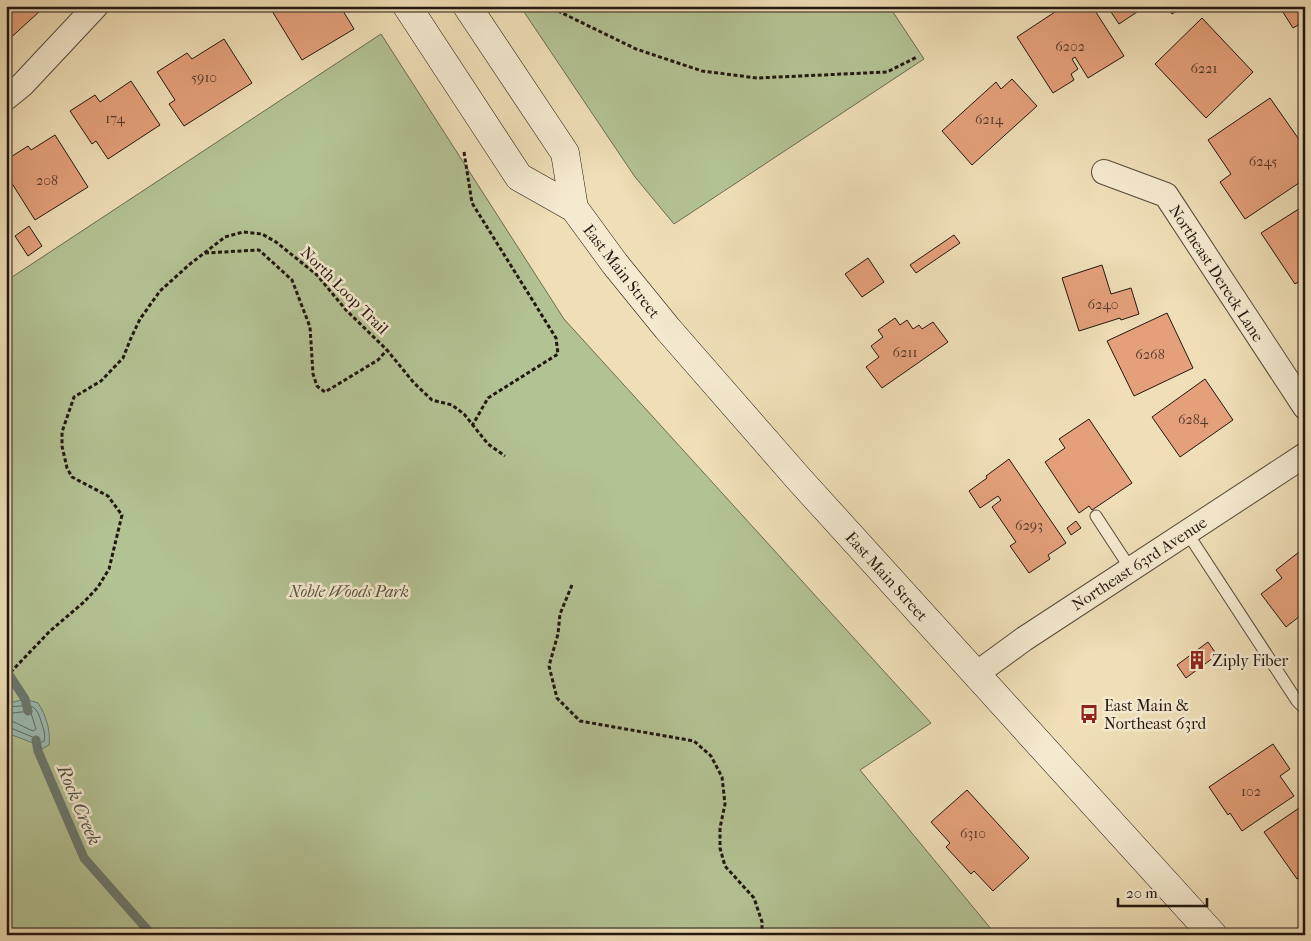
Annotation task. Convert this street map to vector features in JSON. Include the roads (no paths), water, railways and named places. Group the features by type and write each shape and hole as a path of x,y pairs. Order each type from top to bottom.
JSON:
{"main road":[{"name":"East Main Street","path":"407,6 519,177 574,208 615,264 667,328 798,478 1213,935"},
{"name":"East Main Street","path":"467,6 565,153 574,208"}],"street":[{"path":"6,98 22,85 96,6"},
{"name":"Northeast Dereck Lane","path":"1104,172 1166,195 1305,406"},
{"name":"Northeast 63rd Avenue","path":"976,674 1024,639 1130,568 1305,455"}],"lane":[{"path":"1096,516 1130,568"},
{"path":"1186,531 1297,701 1305,709"}],"water":[{"path":"25,699 38,703 47,723 49,745 38,751 33,743 12,735 6,730 6,701 14,702"}],"waterway":[{"name":"Rock Creek","path":"6,670 25,699 28,711"},
{"name":"Rock Creek","path":"36,740 38,751 84,858 152,935"}],"place":[{"name":"Ziply Fiber","path":"1197,660"},
{"name":"East Main & Northeast 63rd","path":"1089,714"}],"park label":[{"name":"Noble Woods Park","path":"349,591"}]}
